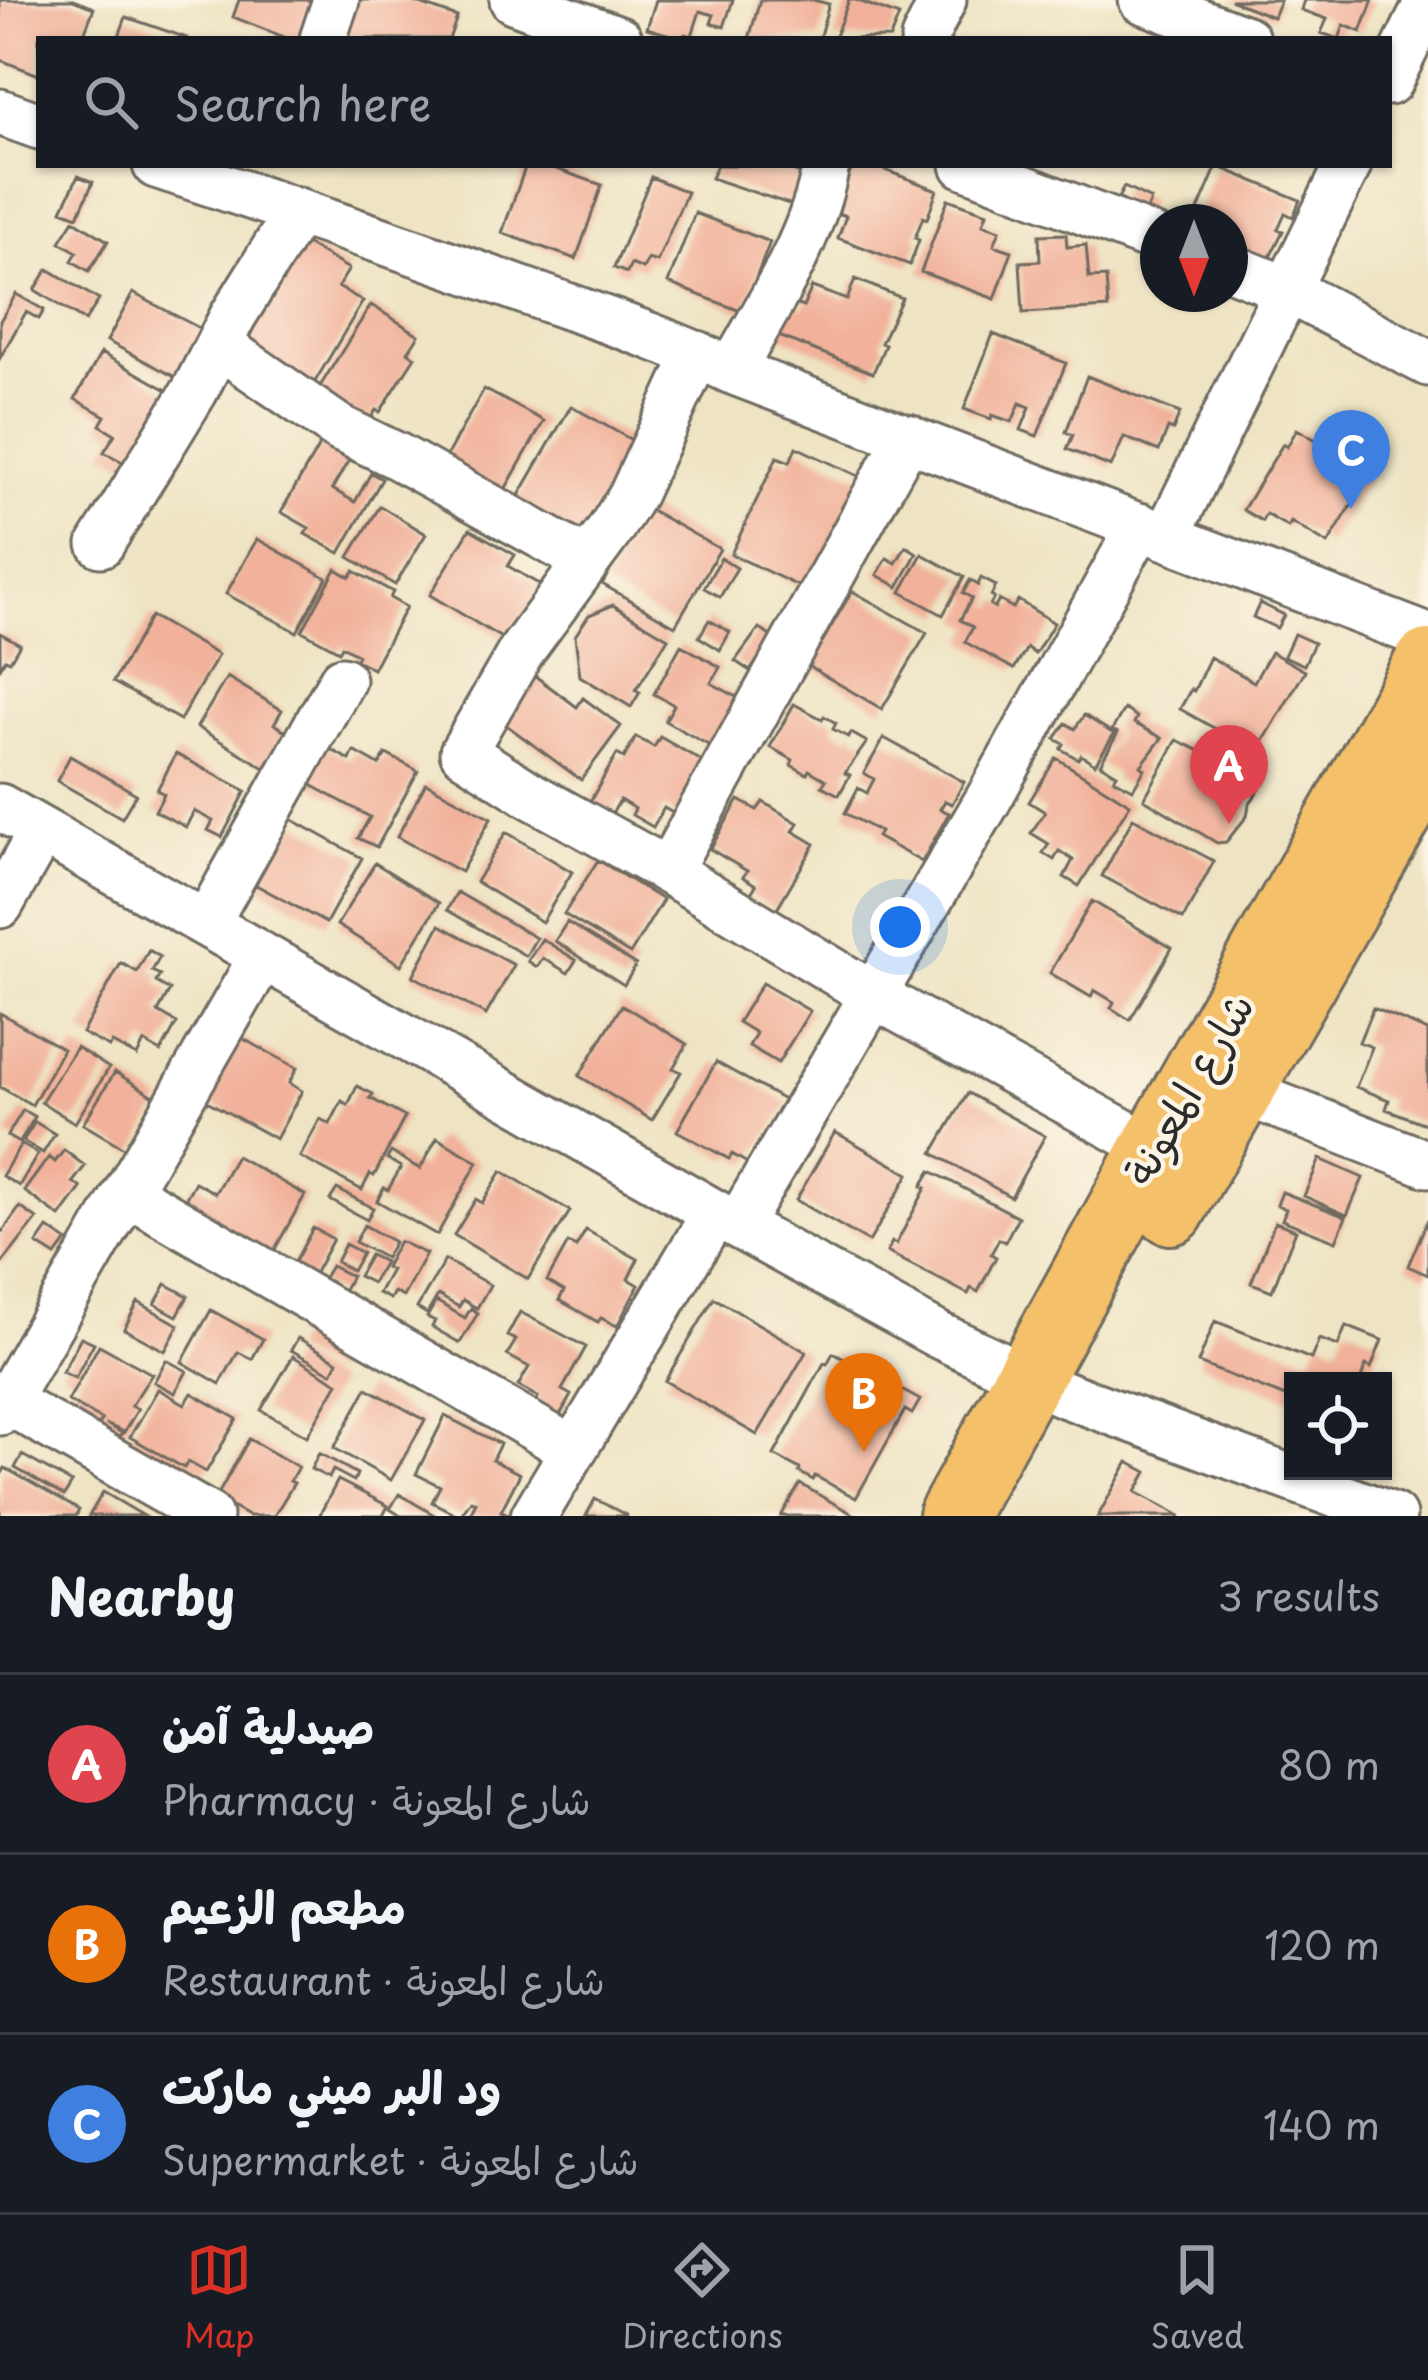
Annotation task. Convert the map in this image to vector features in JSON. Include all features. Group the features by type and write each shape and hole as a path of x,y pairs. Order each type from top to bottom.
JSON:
{"highway":[{"name":"شارع المعونة","path":"998,1516 1045,1385 1154,1149 1428,662"},
{"name":"شارع المعونة","path":"952,1516 1045,1385 1140,1265 1428,763"}],"street":[{"path":"324,36 336,0"},
{"path":"513,0 611,36"},
{"path":"925,36 943,0"},
{"path":"1142,0 1238,36"},
{"path":"1392,76 1428,2"},
{"path":"0,112 36,125"},
{"path":"170,168 282,193 1428,637"},
{"path":"825,168 798,250 715,362 633,493 522,650 463,752 874,995 1154,1149"},
{"path":"972,168 1140,232"},
{"path":"533,1516 874,995 1154,531 1288,290 1347,168"},
{"path":"101,544 219,345 282,193"},
{"path":"1248,274 1428,363"},
{"path":"219,345 339,428 587,561"},
{"path":"668,871 908,436"},
{"path":"206,924 342,680"},
{"path":"0,807 938,1335 1045,1385 1393,1516"},
{"path":"0,905 42,831"},
{"path":"209,1516 2,1403 262,957"},
{"path":"1241,1091 1428,1163"},
{"path":"128,1193 573,1450"}],"building":[{"path":"0,0 73,0 94,8 83,36 36,36 36,74 0,60"},
{"path":"239,0 328,0 313,36 281,36 233,17"},
{"path":"355,0 409,0 457,17 450,36 342,36"},
{"path":"656,0 733,0 724,27 711,23 714,15 700,11 692,36 647,28"},
{"path":"760,0 829,4 820,36 750,36"},
{"path":"849,0 899,16 891,36 835,36"},
{"path":"1230,0 1280,0 1273,17"},
{"path":"1304,0 1373,0 1361,32 1344,25 1340,36 1321,33 1327,19 1301,10"},
{"path":"126,17 181,36 119,36"},
{"path":"525,168 554,168 602,185 576,259 502,233"},
{"path":"716,168 797,168 795,172 815,180 801,208 711,178"},
{"path":"852,168 880,168 937,190 915,238 919,240 910,265 838,238 846,216 835,212"},
{"path":"1216,168 1300,200 1293,217 1285,213 1278,229 1283,231 1266,265 1248,262 1248,204 1201,204"},
{"path":"78,176 93,182 78,216 62,210"},
{"path":"651,177 687,192 657,262 648,259 643,269 631,264 627,273 614,268"},
{"path":"1124,187 1151,200 1140,204 1140,209 1118,198"},
{"path":"948,199 987,213 983,224 1000,230 994,245 1012,251 995,299 921,272"},
{"path":"695,213 770,242 743,312 668,283"},
{"path":"74,220 108,241 89,271 72,261 77,252 60,242"},
{"path":"1066,234 1067,247 1086,245 1089,278 1106,277 1108,308 1023,313 1020,262 1040,261 1039,235"},
{"path":"299,240 349,269 338,287 363,301 310,390 236,346"},
{"path":"48,269 99,300 85,321 35,290"},
{"path":"855,279 902,298 873,373 766,331 787,301 803,307 812,287 847,300"},
{"path":"133,293 203,330 177,378 107,341"},
{"path":"16,294 44,310 39,319 26,312 0,358 0,321"},
{"path":"371,305 419,335 408,352 415,357 367,424 312,399"},
{"path":"993,334 1066,363 1037,436 1021,430 1030,407 1020,403 1012,422 964,409"},
{"path":"101,353 174,394 132,467 104,452 115,434 100,425 105,416 75,399"},
{"path":"1087,376 1180,413 1159,451 1124,437 1111,467 1067,449 1073,435 1066,432"},
{"path":"484,389 544,421 499,500 444,460"},
{"path":"571,406 635,442 575,547 510,511"},
{"path":"1297,429 1369,476 1328,544 1291,522 1288,527 1266,514 1262,521 1243,510"},
{"path":"320,444 349,460 332,489 355,502 371,473 382,479 340,553 305,534 309,528 281,512"},
{"path":"796,447 865,479 819,596 731,554 777,457 790,462"},
{"path":"380,506 426,534 395,585 349,557"},
{"path":"647,508 720,549 675,626 602,584"},
{"path":"470,529 515,555 508,566 547,589 513,645 430,595"},
{"path":"257,539 327,578 297,632 226,594"},
{"path":"906,546 917,553 898,587 877,575 887,558 896,563"},
{"path":"922,554 964,577 943,615 901,592"},
{"path":"721,558 737,568 720,597 704,588"},
{"path":"336,569 350,577 354,571 393,592 390,598 406,607 373,669 342,646 339,651 302,631"},
{"path":"981,578 996,586 990,605 995,608 999,600 1013,608 1018,600 1054,623 1035,654 1027,648 1014,669 965,642 973,627 960,620 972,598 963,593 970,580 978,585"},
{"path":"852,591 927,633 882,709 808,666"},
{"path":"1260,603 1284,615 1277,628 1253,617"},
{"path":"613,605 668,638 636,690 640,692 631,707 580,676 575,636 589,615"},
{"path":"151,616 218,655 180,720 113,682"},
{"path":"709,620 730,632 720,650 699,637"},
{"path":"759,628 773,638 750,671 735,661"},
{"path":"0,633 20,644 0,668"},
{"path":"1294,634 1314,643 1304,665 1284,656"},
{"path":"681,645 720,667 711,683 748,703 721,752 665,721 674,705 654,694"},
{"path":"1271,652 1305,671 1257,752 1180,709 1210,657 1254,682"},
{"path":"535,676 577,707 583,698 621,726 581,780 502,722"},
{"path":"227,677 282,710 274,724 287,732 265,768 197,727"},
{"path":"794,704 836,723 833,729 848,737 851,733 867,742 845,773 850,775 839,795 822,786 826,780 791,765 793,760 770,747"},
{"path":"1124,709 1137,717 1134,723 1162,738 1141,766 1145,769 1133,789 1100,764 1118,733 1112,730"},
{"path":"1084,715 1114,734 1095,764 1061,749 1064,744 1055,739 1066,723 1075,729"},
{"path":"636,737 654,747 660,737 707,764 685,820 664,808 653,827 632,815 635,809 620,800 606,824 584,812 617,754 624,758"},
{"path":"884,738 964,782 952,804 945,801 940,809 949,813 922,862 845,813 858,788 867,793 874,779 864,773"},
{"path":"1177,740 1260,780 1247,816 1226,842 1217,843 1144,799"},
{"path":"324,746 350,760 354,751 379,765 386,754 418,771 377,847 358,838 370,817 304,781"},
{"path":"176,754 246,791 222,837 208,830 213,821 194,811 186,827 155,811 164,794 157,790"},
{"path":"70,756 136,794 122,818 57,781"},
{"path":"1056,758 1130,804 1079,886 1064,877 1073,860 1059,851 1054,860 1043,853 1049,844 1031,833 1045,812 1029,802"},
{"path":"426,783 491,818 461,872 397,837"},
{"path":"739,800 757,810 763,802 798,823 793,831 815,844 776,910 750,895 756,885 743,877 747,871 710,849"},
{"path":"284,815 362,858 326,923 247,880"},
{"path":"1133,818 1214,861 1183,919 1102,876"},
{"path":"506,832 572,872 542,922 476,882"},
{"path":"598,860 663,900 630,954 564,914"},
{"path":"375,863 439,903 401,965 337,925"},
{"path":"457,892 536,938 526,956 447,910"},
{"path":"1092,901 1172,948 1130,1020 1094,990 1091,997 1050,973"},
{"path":"567,922 636,965 624,985 555,941"},
{"path":"440,925 514,965 486,1015 413,976"},
{"path":"542,939 576,960 568,973 543,958 537,967 528,961"},
{"path":"149,950 160,957 152,971 160,975 156,982 170,990 158,1012 177,1023 161,1052 144,1042 137,1056 82,1033 121,963 137,972"},
{"path":"762,983 810,1011 778,1063 749,1046 756,1033 738,1022"},
{"path":"622,1005 687,1044 673,1068 681,1072 652,1120 579,1076"},
{"path":"1373,1008 1428,1031 1428,1125 1386,1109 1389,1100 1356,1087 1372,1047 1359,1042"},
{"path":"0,1013 63,1049 32,1105 0,1087"},
{"path":"240,1037 297,1068 289,1083 302,1091 276,1139 205,1100"},
{"path":"76,1047 109,1068 75,1123 41,1102"},
{"path":"716,1062 789,1103 749,1164 732,1154 729,1159 677,1131"},
{"path":"115,1072 162,1101 134,1154 83,1124"},
{"path":"357,1086 405,1117 362,1190 300,1157 320,1119 330,1124 342,1101 348,1105"},
{"path":"968,1093 1045,1136 1011,1197 933,1153"},
{"path":"23,1110 35,1117 19,1143 7,1136"},
{"path":"35,1122 55,1134 43,1153 23,1141"},
{"path":"835,1132 909,1174 869,1242 796,1200"},
{"path":"437,1138 478,1162 437,1235 377,1201 401,1167 387,1159 391,1152 420,1169"},
{"path":"21,1144 38,1154 19,1186 2,1176"},
{"path":"64,1150 85,1166 73,1182 81,1188 60,1217 24,1191 49,1157 55,1162"},
{"path":"236,1156 305,1195 271,1256 184,1201 195,1182 215,1193"},
{"path":"1320,1159 1363,1178 1347,1215 1304,1196"},
{"path":"502,1171 570,1211 528,1279 454,1235 476,1199 482,1203"},
{"path":"931,1171 1018,1217 1005,1242 999,1239 991,1254 996,1257 978,1292 971,1288 968,1294 887,1252 892,1242 896,1244"},
{"path":"337,1189 373,1208 367,1220 330,1200"},
{"path":"1282,1192 1346,1217 1336,1241 1282,1220 1286,1209 1277,1205"},
{"path":"20,1207 37,1219 0,1266 0,1229"},
{"path":"1428,1219 1428,1275 1408,1266"},
{"path":"1275,1222 1296,1230 1272,1291 1251,1283"},
{"path":"364,1225 394,1242 385,1258 355,1242"},
{"path":"48,1228 67,1241 56,1256 37,1244"},
{"path":"313,1228 333,1239 311,1280 291,1269"},
{"path":"586,1230 638,1259 628,1279 639,1285 617,1326 601,1318 598,1322 559,1300 564,1291 547,1281 568,1243 576,1247"},
{"path":"399,1241 426,1254 403,1297 394,1292 390,1299 378,1293"},
{"path":"345,1244 362,1253 352,1271 336,1262"},
{"path":"370,1255 384,1262 372,1283 358,1276"},
{"path":"445,1260 490,1285 477,1308 463,1300 459,1307 438,1295 427,1314 417,1308"},
{"path":"331,1266 351,1276 341,1295 320,1284"},
{"path":"166,1284 188,1296 177,1316 155,1304"},
{"path":"714,1298 806,1352 757,1435 665,1381"},
{"path":"436,1301 465,1318 471,1308 478,1313 460,1343 432,1327 435,1321 427,1317"},
{"path":"138,1302 179,1325 165,1351 124,1329"},
{"path":"211,1310 263,1339 252,1359 238,1352 220,1384 182,1362"},
{"path":"520,1312 586,1347 562,1390 571,1395 554,1426 529,1413 538,1397 518,1386 529,1367 507,1355 516,1340 507,1336"},
{"path":"1215,1321 1311,1359 1319,1339 1338,1346 1346,1326 1382,1340 1371,1368 1366,1365 1363,1372 1284,1372 1284,1396 1198,1363"},
{"path":"81,1337 94,1343 75,1378 62,1372"},
{"path":"298,1338 338,1361 332,1373 291,1350"},
{"path":"99,1345 152,1374 131,1406 138,1409 124,1432 106,1424 122,1433 116,1443 95,1430 102,1420 68,1401"},
{"path":"833,1353 920,1400 912,1414 905,1410 856,1498 815,1476 813,1480 774,1455"},
{"path":"293,1356 338,1383 307,1436 261,1410"},
{"path":"166,1360 187,1371 175,1393 154,1382"},
{"path":"367,1388 425,1420 391,1480 334,1448"},
{"path":"158,1389 185,1404 192,1393 237,1419 206,1472 188,1462 184,1468 130,1437"},
{"path":"445,1416 500,1444 492,1460 520,1474 501,1511 513,1516 469,1516 476,1502 471,1500 460,1516 432,1502 440,1486 416,1474"},
{"path":"249,1439 298,1467 274,1516 248,1516 216,1498"},
{"path":"319,1453 357,1474 354,1481 333,1470 329,1478 311,1469"},
{"path":"22,1455 72,1483 64,1496 15,1468"},
{"path":"1128,1462 1147,1472 1136,1492 1181,1516 1098,1516"},
{"path":"5,1468 79,1510 76,1516 0,1516 0,1477"},
{"path":"338,1480 388,1506 383,1516 319,1516"},
{"path":"800,1484 856,1516 781,1516"},
{"path":"103,1492 144,1516 89,1516"},
{"path":"399,1494 436,1516 401,1516 390,1509"},
{"path":"595,1499 628,1516 586,1516"}],"place":[{"name":"ود البر ميني ماركت","path":"1351,509"},
{"name":"صيدلية آمن","path":"1229,824"},
{"name":"مطعم الزعيم","path":"864,1452"}]}
